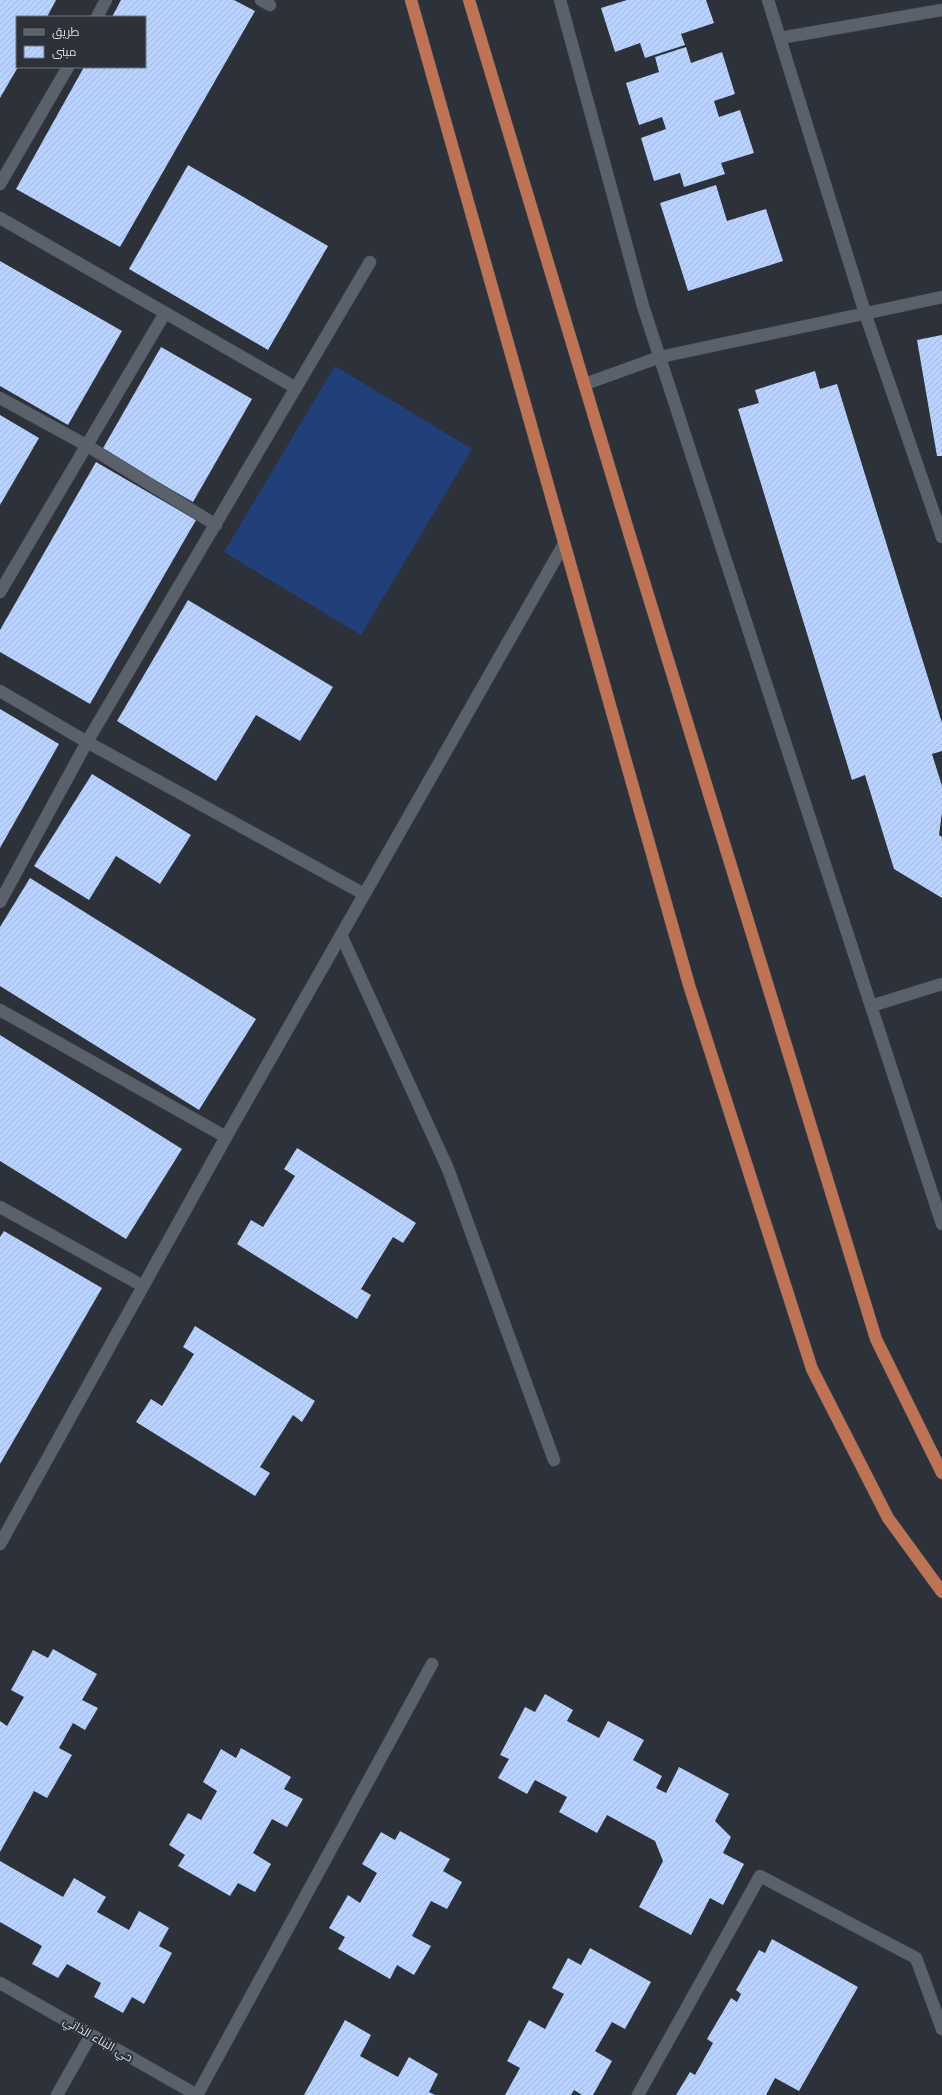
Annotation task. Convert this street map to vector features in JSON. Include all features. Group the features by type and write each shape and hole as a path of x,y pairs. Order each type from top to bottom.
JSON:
{"highway":[{"path":"411,0 688,986 812,1369 888,1518 942,1592"},
{"path":"469,0 876,1339 942,1474"}],"street":[{"path":"98,16 106,0"},
{"path":"560,0 643,306 942,1224"},
{"path":"768,0 865,313 942,537"},
{"path":"780,38 942,10"},
{"path":"0,184 67,68"},
{"path":"0,218 296,388"},
{"path":"0,902 87,742 370,262"},
{"path":"585,384 660,357 942,297"},
{"path":"0,592 165,313"},
{"path":"0,398 86,445 216,525"},
{"path":"0,1544 226,1137 564,544"},
{"path":"0,691 87,742 364,894"},
{"path":"341,935 448,1169 554,1460"},
{"path":"871,1006 942,984"},
{"path":"0,1010 226,1137"},
{"path":"0,1208 143,1286"},
{"path":"197,2095 432,1664"},
{"path":"638,2095 760,1876 916,1958 942,2030"},
{"name":"حي البناء الذاتي","path":"0,1983 197,2095"},
{"path":"57,2095 91,2034"}],"shaded area":[{"path":"335,366 472,449 361,635 224,552"}],"building":[{"path":"0,0 56,0 48,16 16,16 16,68 17,68 0,98"},
{"path":"121,0 234,0 255,11 120,247 16,189 83,68 146,68 146,16 113,16"},
{"path":"627,0 706,0 714,23 681,34 685,45 645,58 640,43 615,52 601,8"},
{"path":"686,47 691,63 722,52 735,94 714,101 719,117 740,110 754,153 721,163 725,174 684,187 680,173 654,181 641,138 666,129 662,117 639,125 626,83 659,72 655,57"},
{"path":"188,165 328,246 268,350 129,269"},
{"path":"716,185 727,221 766,209 783,261 688,291 660,203"},
{"path":"0,261 122,331 68,425 0,386"},
{"path":"942,335 942,456 937,456 917,340"},
{"path":"161,347 252,399 193,502 102,450"},
{"path":"815,371 820,389 837,384 942,723 942,751 932,754 942,786 942,812 939,835 942,837 942,898 894,869 865,775 852,780 738,409 759,403 755,390"},
{"path":"0,415 39,438 0,505"},
{"path":"96,462 196,520 90,704 0,652 0,630"},
{"path":"188,600 333,687 300,741 256,715 216,781 117,721"},
{"path":"0,709 59,744 0,848"},
{"path":"92,774 191,835 160,884 116,856 89,900 34,866"},
{"path":"30,878 256,1019 199,1110 0,986 0,927"},
{"path":"0,1035 182,1149 126,1239 0,1161"},
{"path":"297,1148 416,1223 403,1243 393,1237 361,1289 371,1295 357,1319 237,1244 251,1220 263,1227 295,1176 284,1169"},
{"path":"4,1231 102,1288 0,1464 0,1237"},
{"path":"195,1326 315,1401 302,1422 293,1415 260,1467 270,1473 255,1496 136,1422 151,1399 162,1406 194,1354 183,1347"},
{"path":"53,1649 97,1674 82,1700 98,1708 85,1730 73,1723 59,1748 72,1755 47,1798 34,1791 0,1852 0,1721 7,1726 24,1697 11,1690 33,1650 48,1658"},
{"path":"545,1694 573,1710 567,1721 599,1738 608,1721 644,1740 633,1760 662,1776 656,1788 666,1793 679,1767 729,1794 715,1821 731,1837 723,1853 744,1864 723,1905 710,1898 691,1935 639,1907 663,1861 655,1841 607,1815 597,1833 559,1812 567,1797 535,1780 527,1794 498,1778 509,1759 500,1755 525,1707 535,1712"},
{"path":"241,1748 291,1777 284,1789 303,1799 287,1827 272,1819 253,1853 271,1864 255,1892 238,1883 230,1896 178,1866 185,1855 169,1845 188,1813 201,1820 217,1791 203,1782 221,1749 236,1758"},
{"path":"400,1831 450,1859 443,1871 462,1882 447,1909 431,1901 412,1936 431,1946 414,1975 397,1965 390,1979 338,1949 345,1937 329,1928 348,1895 360,1903 377,1873 362,1864 381,1832 395,1840"},
{"path":"0,1861 63,1897 74,1878 106,1897 97,1912 129,1930 139,1911 169,1928 159,1946 172,1953 144,2004 132,1997 123,2013 94,1997 101,1983 67,1964 58,1978 32,1964 42,1946 0,1922"},
{"path":"772,1939 858,1987 799,2091 775,2078 766,2095 676,2095 690,2072 695,2075 713,2043 707,2039 731,1998 737,2002 741,1994 736,1990 759,1950 765,1953"},
{"path":"590,1948 651,1982 625,2029 612,2022 595,2051 612,2061 593,2095 582,2095 574,2090 571,2095 505,2095 520,2068 507,2061 529,2020 545,2029 564,1994 552,1988 568,1958 581,1965"},
{"path":"345,2020 371,2035 360,2056 398,2077 409,2057 438,2074 429,2092 435,2095 304,2095"}]}
